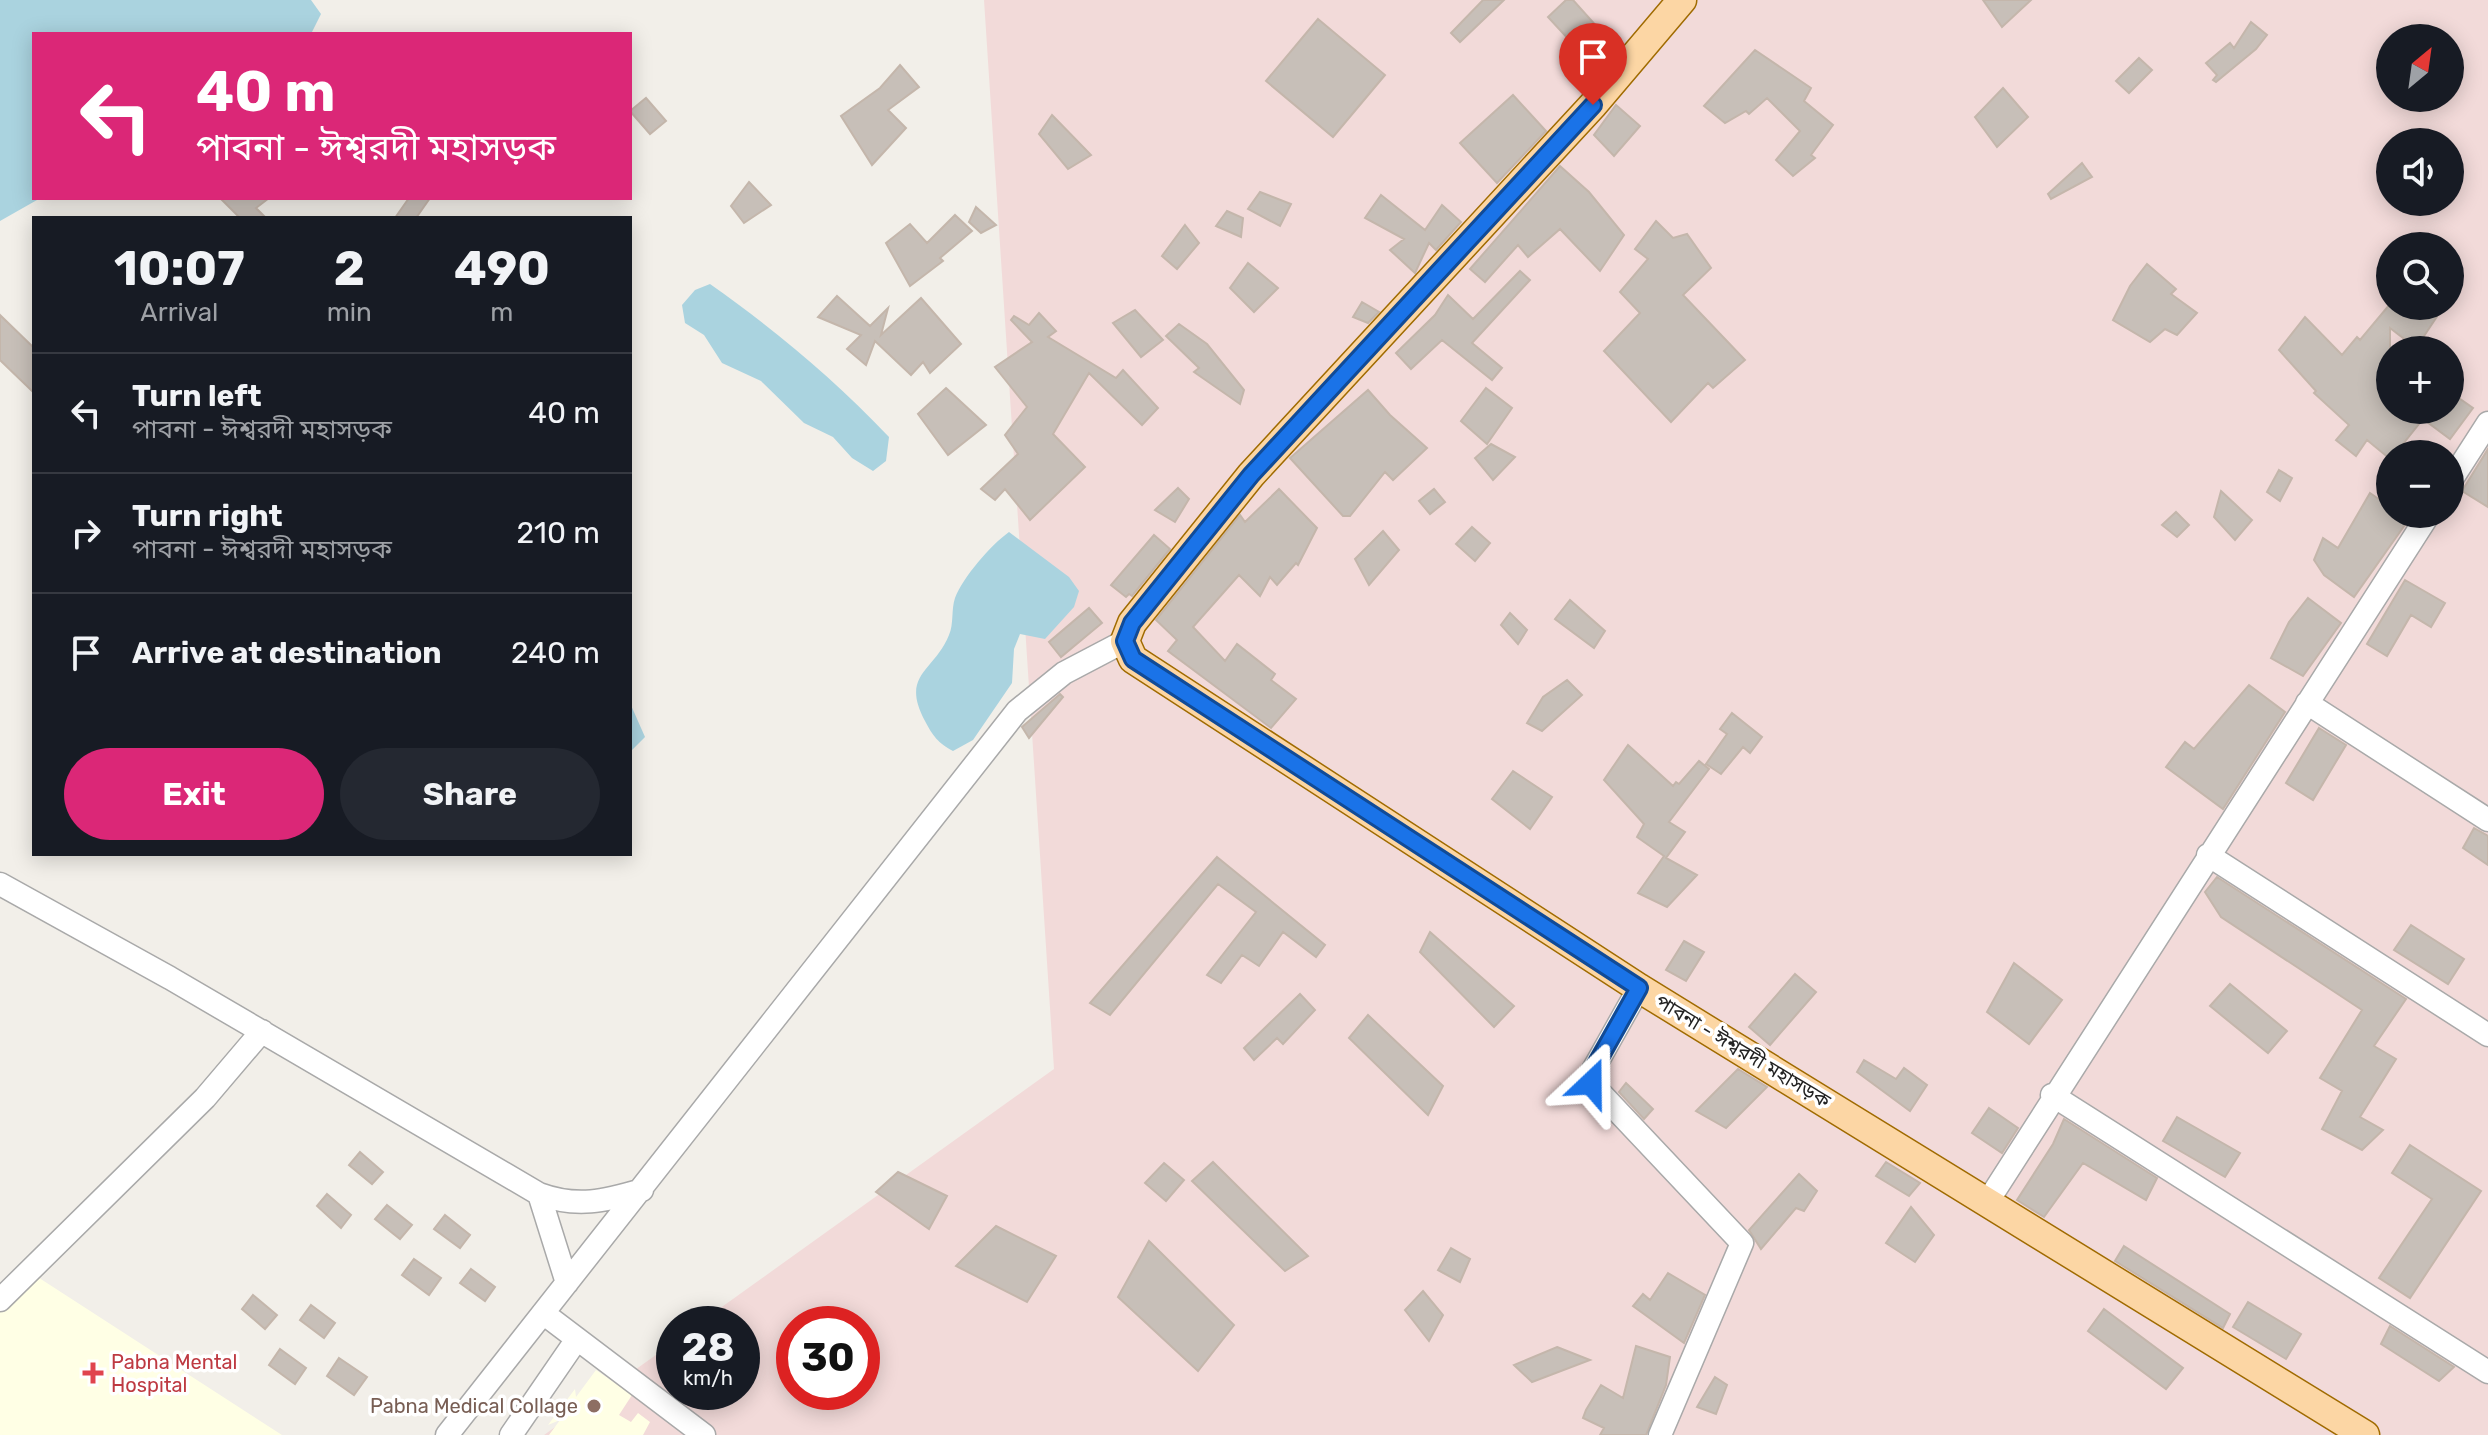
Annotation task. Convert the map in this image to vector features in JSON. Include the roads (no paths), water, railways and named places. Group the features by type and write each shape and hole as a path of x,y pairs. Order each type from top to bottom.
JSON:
{"main road":[{"path":"1125,641 1132,623 1251,475 1593,105 1682,0"},
{"name":"পাবনা - ঈশ্বরদী মহাসড়ক","path":"1125,641 1133,659 1639,988 2365,1435"}],"street":[{"path":"2464,460 2488,423"},
{"path":"1988,1201 2052,1095 2420,528"},
{"path":"447,1435 1017,711 1064,673 1125,641"},
{"path":"2307,703 2488,820"},
{"path":"2208,855 2488,1035"},
{"path":"0,884 262,1031 539,1194 563,1203 598,1203 642,1190"},
{"path":"1639,988 1589,1077 1591,1083 1742,1243 1660,1435"},
{"path":"0,1300 205,1098 262,1031"},
{"path":"2052,1095 2488,1372"},
{"path":"539,1194 567,1283"},
{"path":"543,1313 704,1435"},
{"path":"511,1435 577,1339"}],"water":[{"path":"0,0 311,0 321,14 312,32 32,32 32,200 37,200 0,221"},
{"path":"710,284 803,356 889,437 886,461 873,471 852,458 833,437 804,423 761,381 722,363 704,335 685,323 682,305 695,290"},
{"path":"1009,532 1069,577 1079,591 1074,607 1045,639 1020,634 1014,649 1012,683 973,740 953,751 936,739 925,721 918,705 918,683 949,635 955,598 964,581 986,553"},
{"path":"632,708 645,737 632,750"}],"place":[{"name":"Pabna Mental Hospital","path":"93,1373"},
{"name":"Pabna Medical Collage","path":"594,1406"}]}
